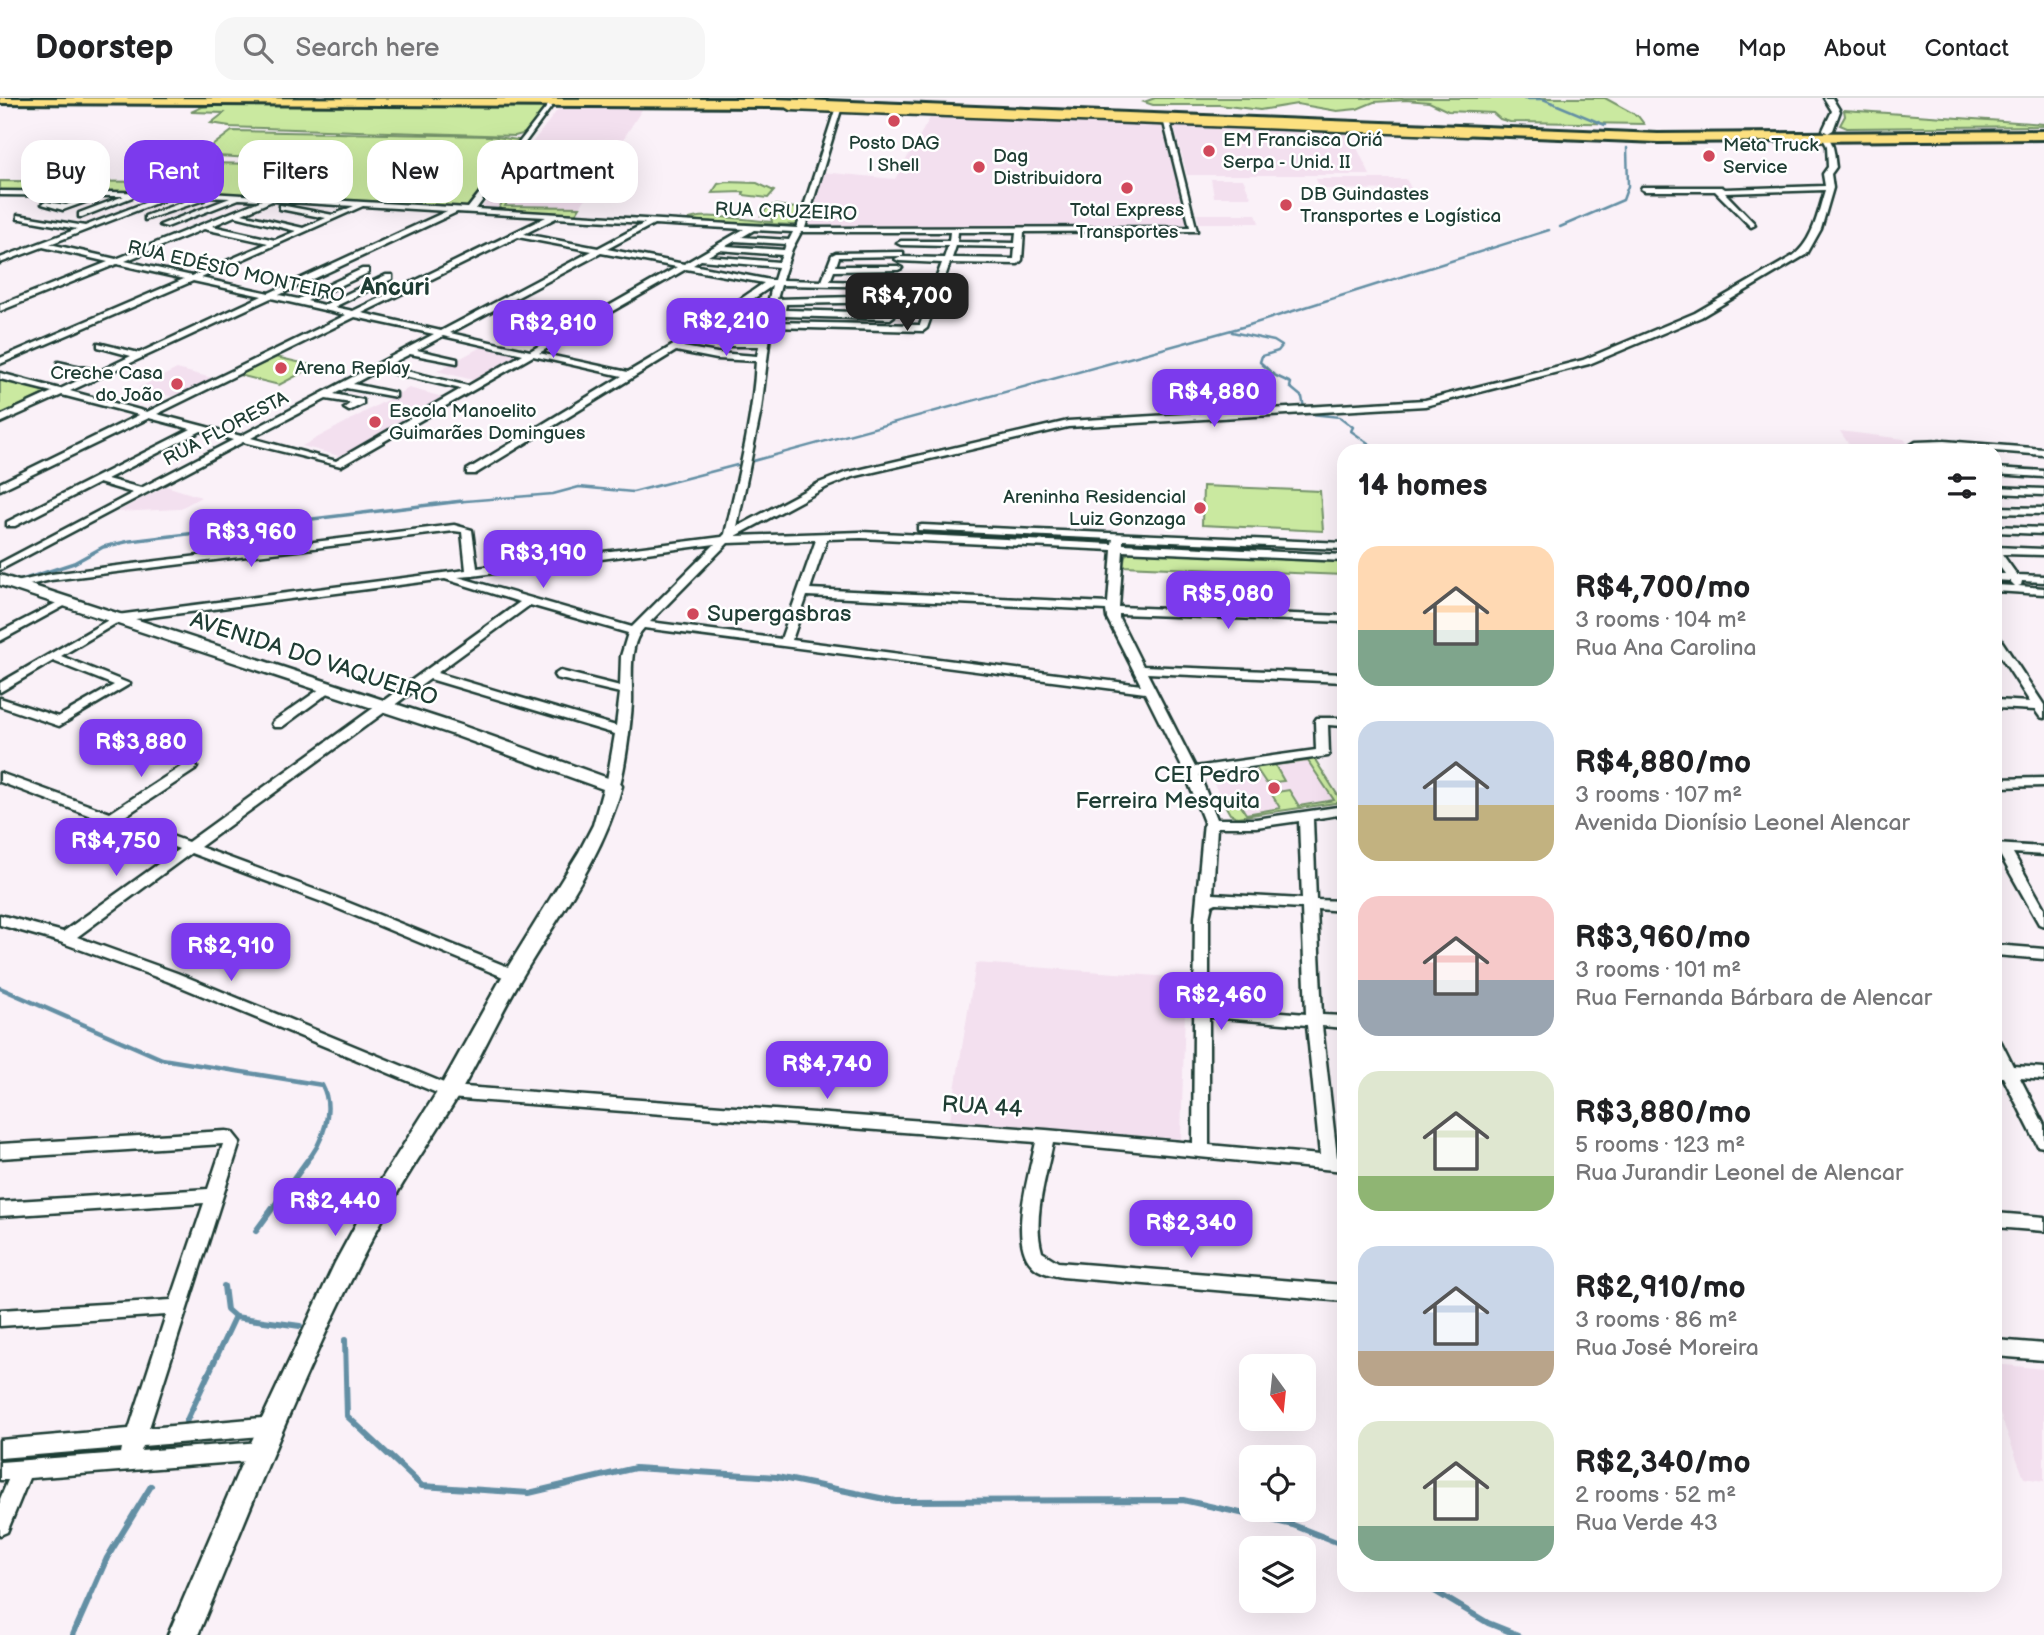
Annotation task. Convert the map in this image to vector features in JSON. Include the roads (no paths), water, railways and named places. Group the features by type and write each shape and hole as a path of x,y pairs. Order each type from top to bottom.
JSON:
{"highway":[{"path":"484,98 840,105"},
{"path":"883,98 966,101 1046,118"},
{"path":"0,99 764,103 1757,134"},
{"path":"1375,123 1475,133 1757,134 1828,130 1889,133 2044,127"},
{"path":"1828,130 2044,135"}],"main road":[{"path":"840,105 1046,118 1475,133"}],"street":[{"path":"183,1635 261,1451 344,1270 382,1198 449,1091 513,975 598,835 613,786 623,732 626,656 637,627 730,535 823,485 849,475 1033,430 1128,418 1425,403 1586,362 1698,315 1804,252 1817,229 1829,188 1827,174 1832,167 1828,130 1836,111 1828,98"},
{"path":"470,211 553,101"},
{"path":"840,105 802,227 796,230 776,283 780,312 925,323 953,243 954,230"},
{"name":"RUA CRUZEIRO","path":"348,203 796,230 1194,229 1167,123"},
{"path":"1645,189 1829,188"},
{"path":"1722,189 1719,192 1751,225"},
{"name":"RUA CRUZEIRO","path":"0,193 21,193"},
{"path":"164,225 238,197"},
{"path":"82,215 124,199"},
{"path":"46,204 65,208 79,203"},
{"path":"0,261 151,203"},
{"path":"148,218 188,203"},
{"path":"0,308 263,203"},
{"path":"296,209 311,203"},
{"path":"0,361 364,204"},
{"path":"281,206 333,217"},
{"path":"0,420 456,210"},
{"path":"234,214 304,230"},
{"path":"21,216 87,229"},
{"path":"0,487 555,217"},
{"name":"RUA FLORESTA","path":"8,580 148,490 653,222"},
{"path":"203,226 276,242"},
{"path":"0,376 337,464 752,228"},
{"path":"889,321 895,299 902,230"},
{"path":"825,284 837,254 899,260 1018,260 1020,230"},
{"path":"518,235 776,283 938,281"},
{"path":"735,239 791,242"},
{"path":"901,243 1018,244"},
{"name":"RUA EDÉSIO MONTEIRO","path":"43,245 628,375"},
{"path":"718,248 787,253"},
{"path":"701,258 784,265"},
{"path":"831,269 899,260"},
{"path":"298,302 365,271"},
{"path":"324,308 389,277"},
{"path":"471,472 776,283"},
{"path":"778,302 895,299"},
{"path":"730,535 760,389 761,359 768,324 778,302"},
{"path":"768,324 889,321"},
{"path":"691,337 728,344 764,344"},
{"path":"100,345 141,356"},
{"path":"675,348 717,356 761,359"},
{"path":"410,351 454,361"},
{"path":"61,364 103,374"},
{"path":"377,368 471,389"},
{"path":"345,385 393,395"},
{"path":"327,396 360,402 349,408"},
{"path":"11,524 200,428"},
{"path":"2002,449 2044,453"},
{"path":"2002,454 2044,453"},
{"path":"2002,471 2044,474"},
{"path":"102,477 148,490"},
{"path":"2002,490 2044,492"},
{"path":"2002,510 2044,512"},
{"path":"0,688 117,618 444,577 730,535 863,526 1337,558"},
{"path":"8,580 454,528 467,530 472,573"},
{"path":"2002,529 2044,531"},
{"path":"730,535 1337,547"},
{"path":"785,643 823,535"},
{"path":"1118,542 1112,608 1149,690 1191,771 1211,822 1202,918 1201,1152"},
{"path":"2002,551 2044,552"},
{"path":"2002,562 2022,590"},
{"path":"444,577 527,603 637,627 785,643 1149,690"},
{"path":"2002,577 2044,579"},
{"name":"AVENIDA DO VAQUEIRO","path":"8,580 64,602 384,706 613,786"},
{"path":"2002,589 2044,591"},
{"path":"803,592 1337,619"},
{"path":"0,637 64,602"},
{"path":"65,938 527,603"},
{"path":"2002,656 2040,710"},
{"path":"0,702 55,721 70,718 122,687 123,682 52,657"},
{"path":"1139,669 1337,678"},
{"path":"427,674 623,732"},
{"path":"560,675 626,691"},
{"path":"278,724 327,688"},
{"path":"2002,705 2040,710"},
{"path":"1191,771 1323,753 1321,721 1337,722"},
{"path":"110,819 190,768"},
{"path":"0,777 327,899 513,975"},
{"path":"2002,783 2044,782"},
{"path":"1211,822 1227,824 1337,811"},
{"path":"1306,815 1314,1020 1336,1163"},
{"path":"2002,848 2044,851"},
{"path":"2002,853 2044,921"},
{"path":"1205,902 1214,898 1337,905"},
{"name":"RUA 44","path":"0,920 65,938 172,977 449,1091 1046,1136 1336,1163"},
{"path":"2002,951 2044,954"},
{"path":"1202,1011 1337,1022"},
{"path":"2002,1071 2044,1074"},
{"path":"2002,1073 2044,1141"},
{"path":"1046,1136 1029,1237 1033,1252 1040,1262 1062,1270 1337,1292"},
{"path":"0,1151 226,1137 232,1145 128,1461"},
{"path":"0,1209 215,1195"},
{"path":"2002,1221 2044,1224"},
{"path":"0,1318 178,1307"},
{"path":"2002,1349 2044,1352"},
{"path":"0,1449 273,1426"},
{"path":"0,1471 261,1451"},
{"path":"0,1525 22,1469"}],"waterway":[{"path":"1524,99 1543,99 1605,125"},
{"path":"1560,227 1623,200 1628,186 1627,148"},
{"path":"753,461 1246,326 1549,230"},
{"path":"1232,332 1274,341 1282,346 1278,351 1262,356 1260,362 1274,375 1291,383 1290,387 1302,397 1304,408"},
{"path":"1311,414 1340,417 1353,427 1351,431 1370,444"},
{"path":"454,502 553,494 579,487 633,492 737,465"},
{"path":"454,502 462,501"},
{"path":"16,582 74,563 103,547 130,541 454,502"},
{"path":"441,503 454,502"},
{"path":"0,988 162,1059 322,1085 327,1105 325,1126 317,1146 305,1163"},
{"path":"256,1231 307,1161"},
{"path":"224,1286 227,1310 235,1317"},
{"path":"186,1422 235,1317"},
{"path":"235,1317 300,1326"},
{"path":"345,1340 347,1416 422,1486 529,1493 635,1468 777,1477 895,1501 1183,1500 1293,1525 1337,1542"},
{"path":"73,1635 107,1558 151,1486"},
{"path":"1436,1592 1488,1623 1518,1635"}],"place":[{"name":"Posto DAG | Shell","path":"894,121"},
{"name":"EM Francisca Oriá Serpa - Unid. II","path":"1209,151"},
{"name":"Meta Truck Service","path":"1709,156"},
{"name":"Dag Distribuidora","path":"979,167"},
{"name":"Total Express Transportes","path":"1127,188"},
{"name":"DB Guindastes Transportes e Logística","path":"1286,205"},
{"name":"Arena Replay","path":"281,368"},
{"name":"Creche Casa do João","path":"177,384"},
{"name":"Escola Manoelito Guimarães Domingues","path":"375,422"},
{"name":"Areninha Residencial Luiz Gonzaga","path":"1200,508"},
{"name":"Supergasbras","path":"693,614"},
{"name":"CEI Pedro Ferreira Mesquita","path":"1274,788"}],"district":[{"name":"Ancuri","path":"395,287"}]}
